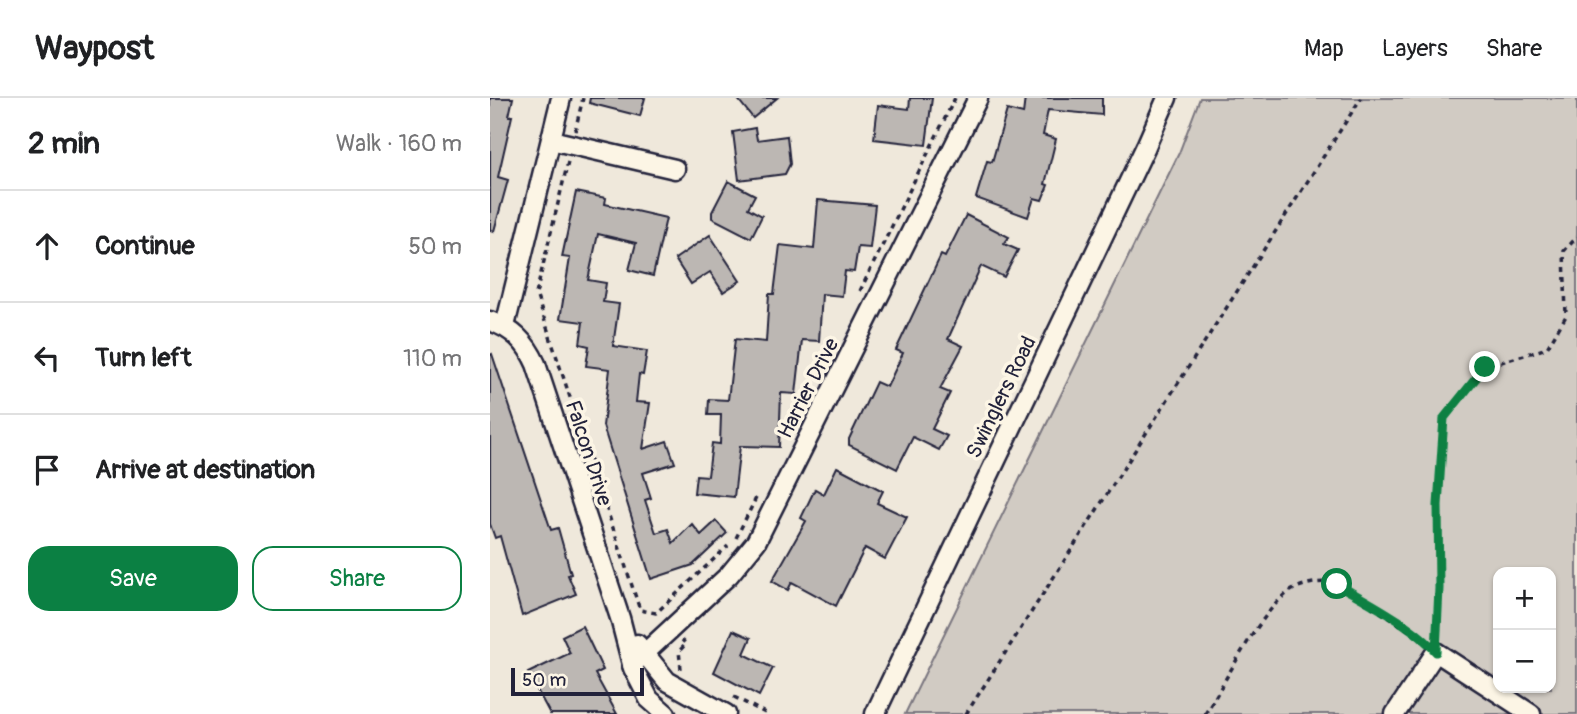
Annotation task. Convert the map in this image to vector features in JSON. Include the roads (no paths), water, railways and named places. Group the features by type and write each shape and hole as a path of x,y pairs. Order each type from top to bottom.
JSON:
{"street":[{"path":"498,324 561,98"},
{"name":"Harrier Drive","path":"638,659 738,566 756,542 978,98"},
{"name":"Swinglers Road","path":"875,714 1167,98"},
{"path":"551,140 675,169"},
{"name":"Falcon Drive","path":"498,324 524,343 536,364 620,618 638,659 644,691 666,714"},
{"path":"1395,714 1436,652 1531,714"},
{"name":"Falcon Drive","path":"638,659 667,681 726,714"}]}
